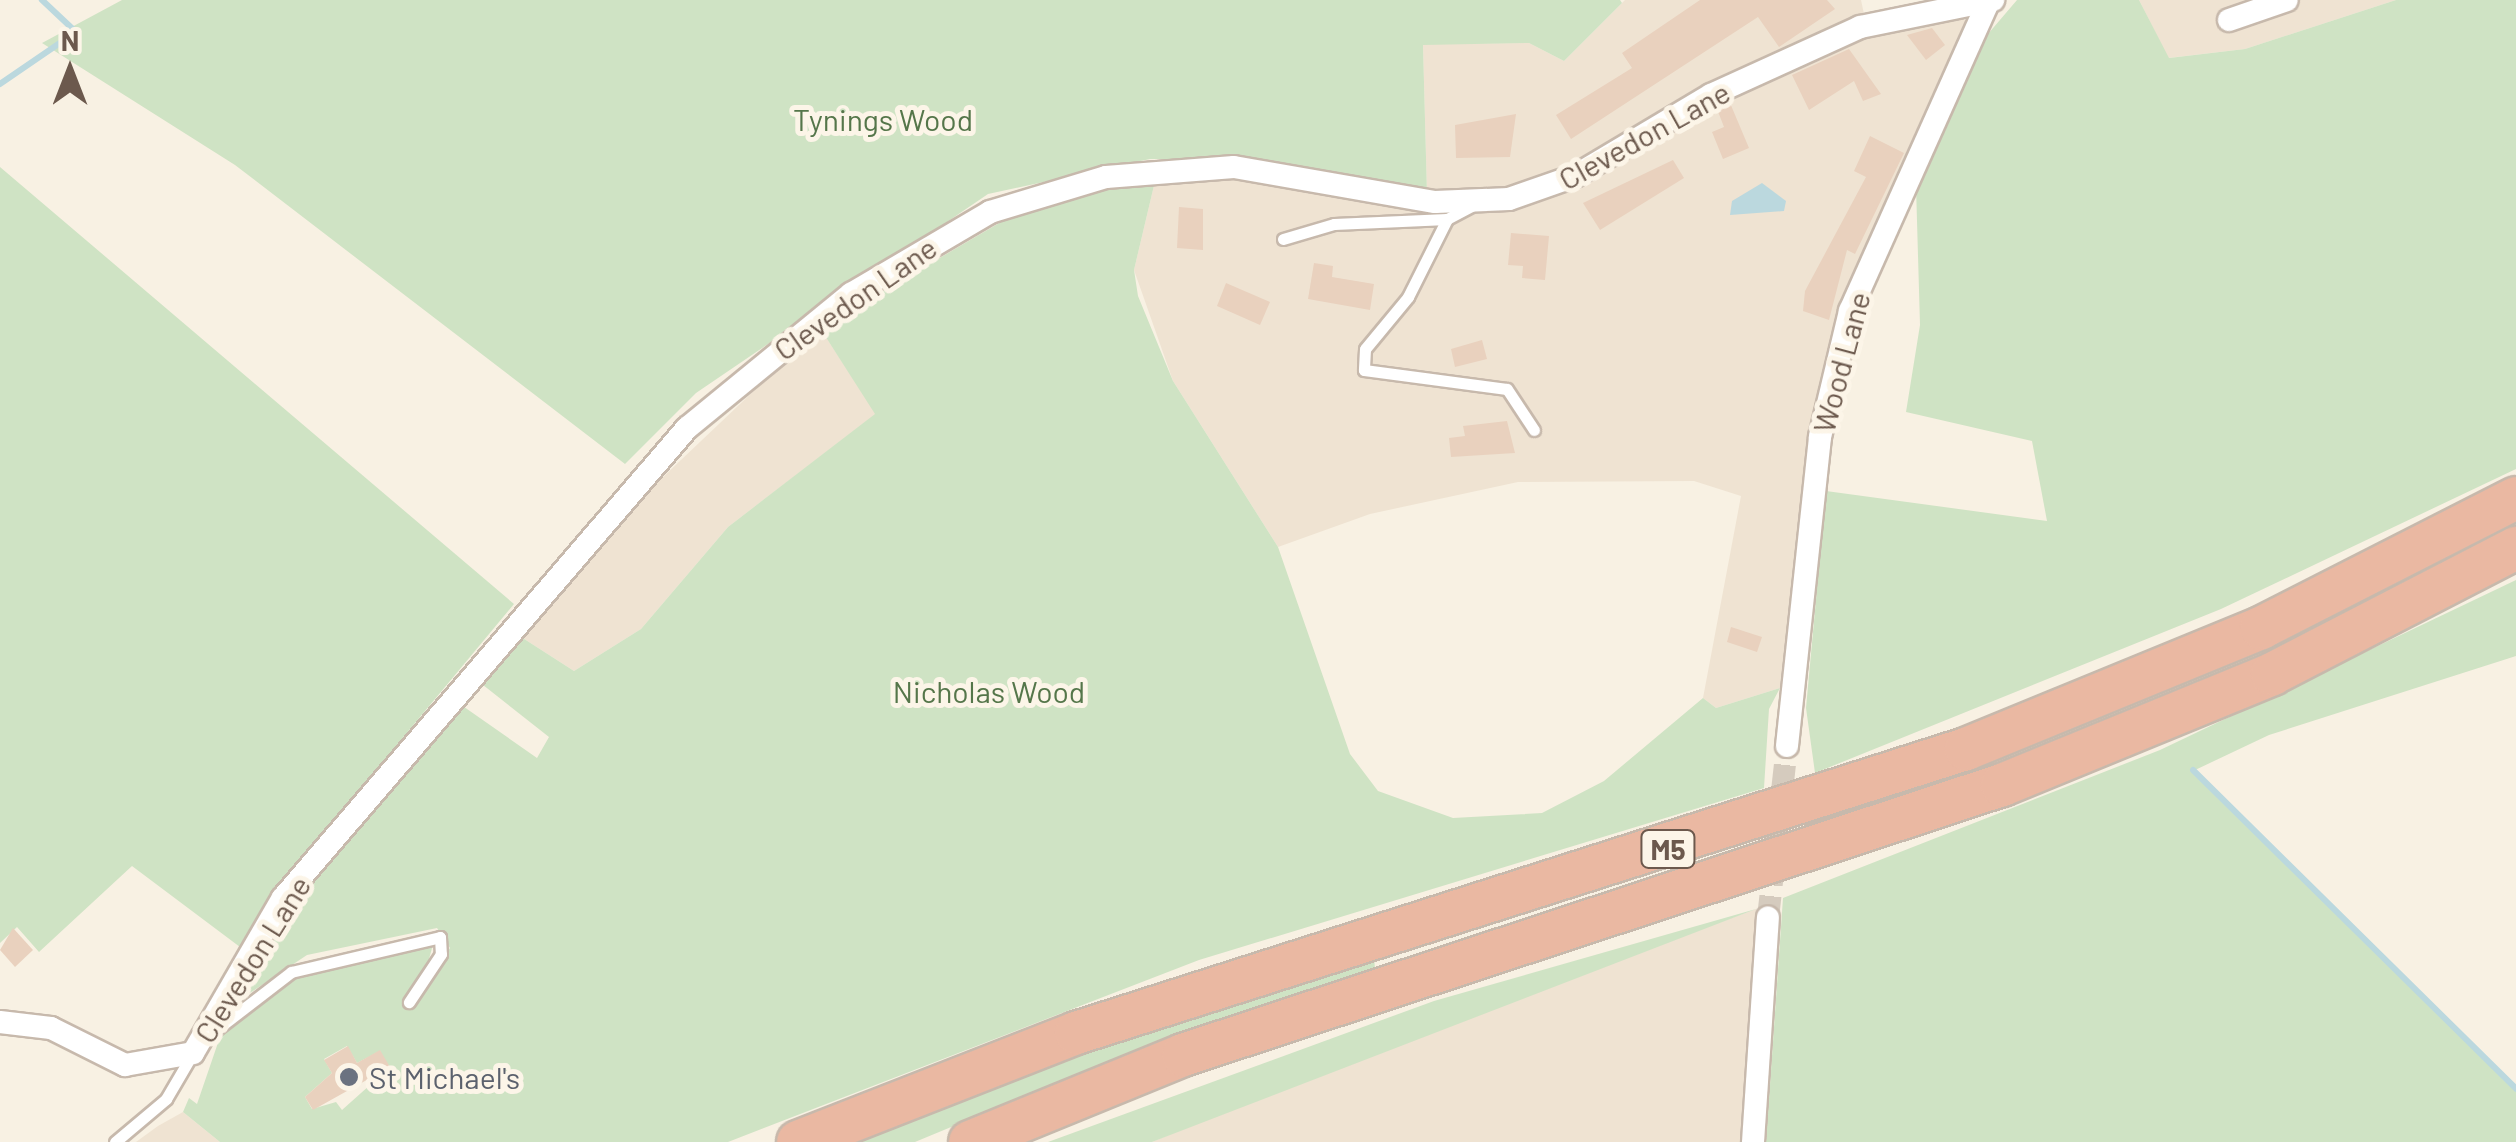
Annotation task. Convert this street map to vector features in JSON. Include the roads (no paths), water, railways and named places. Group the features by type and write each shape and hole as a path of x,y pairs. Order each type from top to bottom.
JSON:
{"highway":[{"name":"M5","path":"798,1142 1076,1033 1966,749 2261,628 2516,498"},
{"name":"M5","path":"970,1142 1183,1055 2002,785 2272,674 2516,548"}],"street":[{"path":"2229,20 2287,0"},
{"name":"Clevedon Lane","path":"0,1022 51,1028 125,1065 200,1045 283,898 461,684 687,428 867,283 1018,200 1153,170 1270,170 1478,202 1575,176 1712,95 1860,27 1990,2"},
{"name":"Wood Lane","path":"1788,746 1820,436 1850,311 1990,2"},
{"path":"1753,1142 1768,918"}],"lane":[{"path":"1283,239 1334,224 1448,219 1478,202"},
{"path":"1448,219 1408,298 1366,349 1364,370 1507,389 1534,430"},
{"path":"115,1142 166,1100 200,1045 290,972 440,936 441,954 409,1002"}],"water":[{"path":"1762,183 1786,201 1784,211 1730,215 1732,201"}],"waterway":[{"path":"0,84 76,32 42,0"},
{"path":"2193,770 2516,1089"}],"tunnel":[{"path":"1768,918 1787,746"}],"place":[{"name":"St Michael's","path":"349,1077"}],"park label":[{"name":"Tynings Wood","path":"883,119"},
{"name":"Nicholas Wood","path":"989,691"}]}
